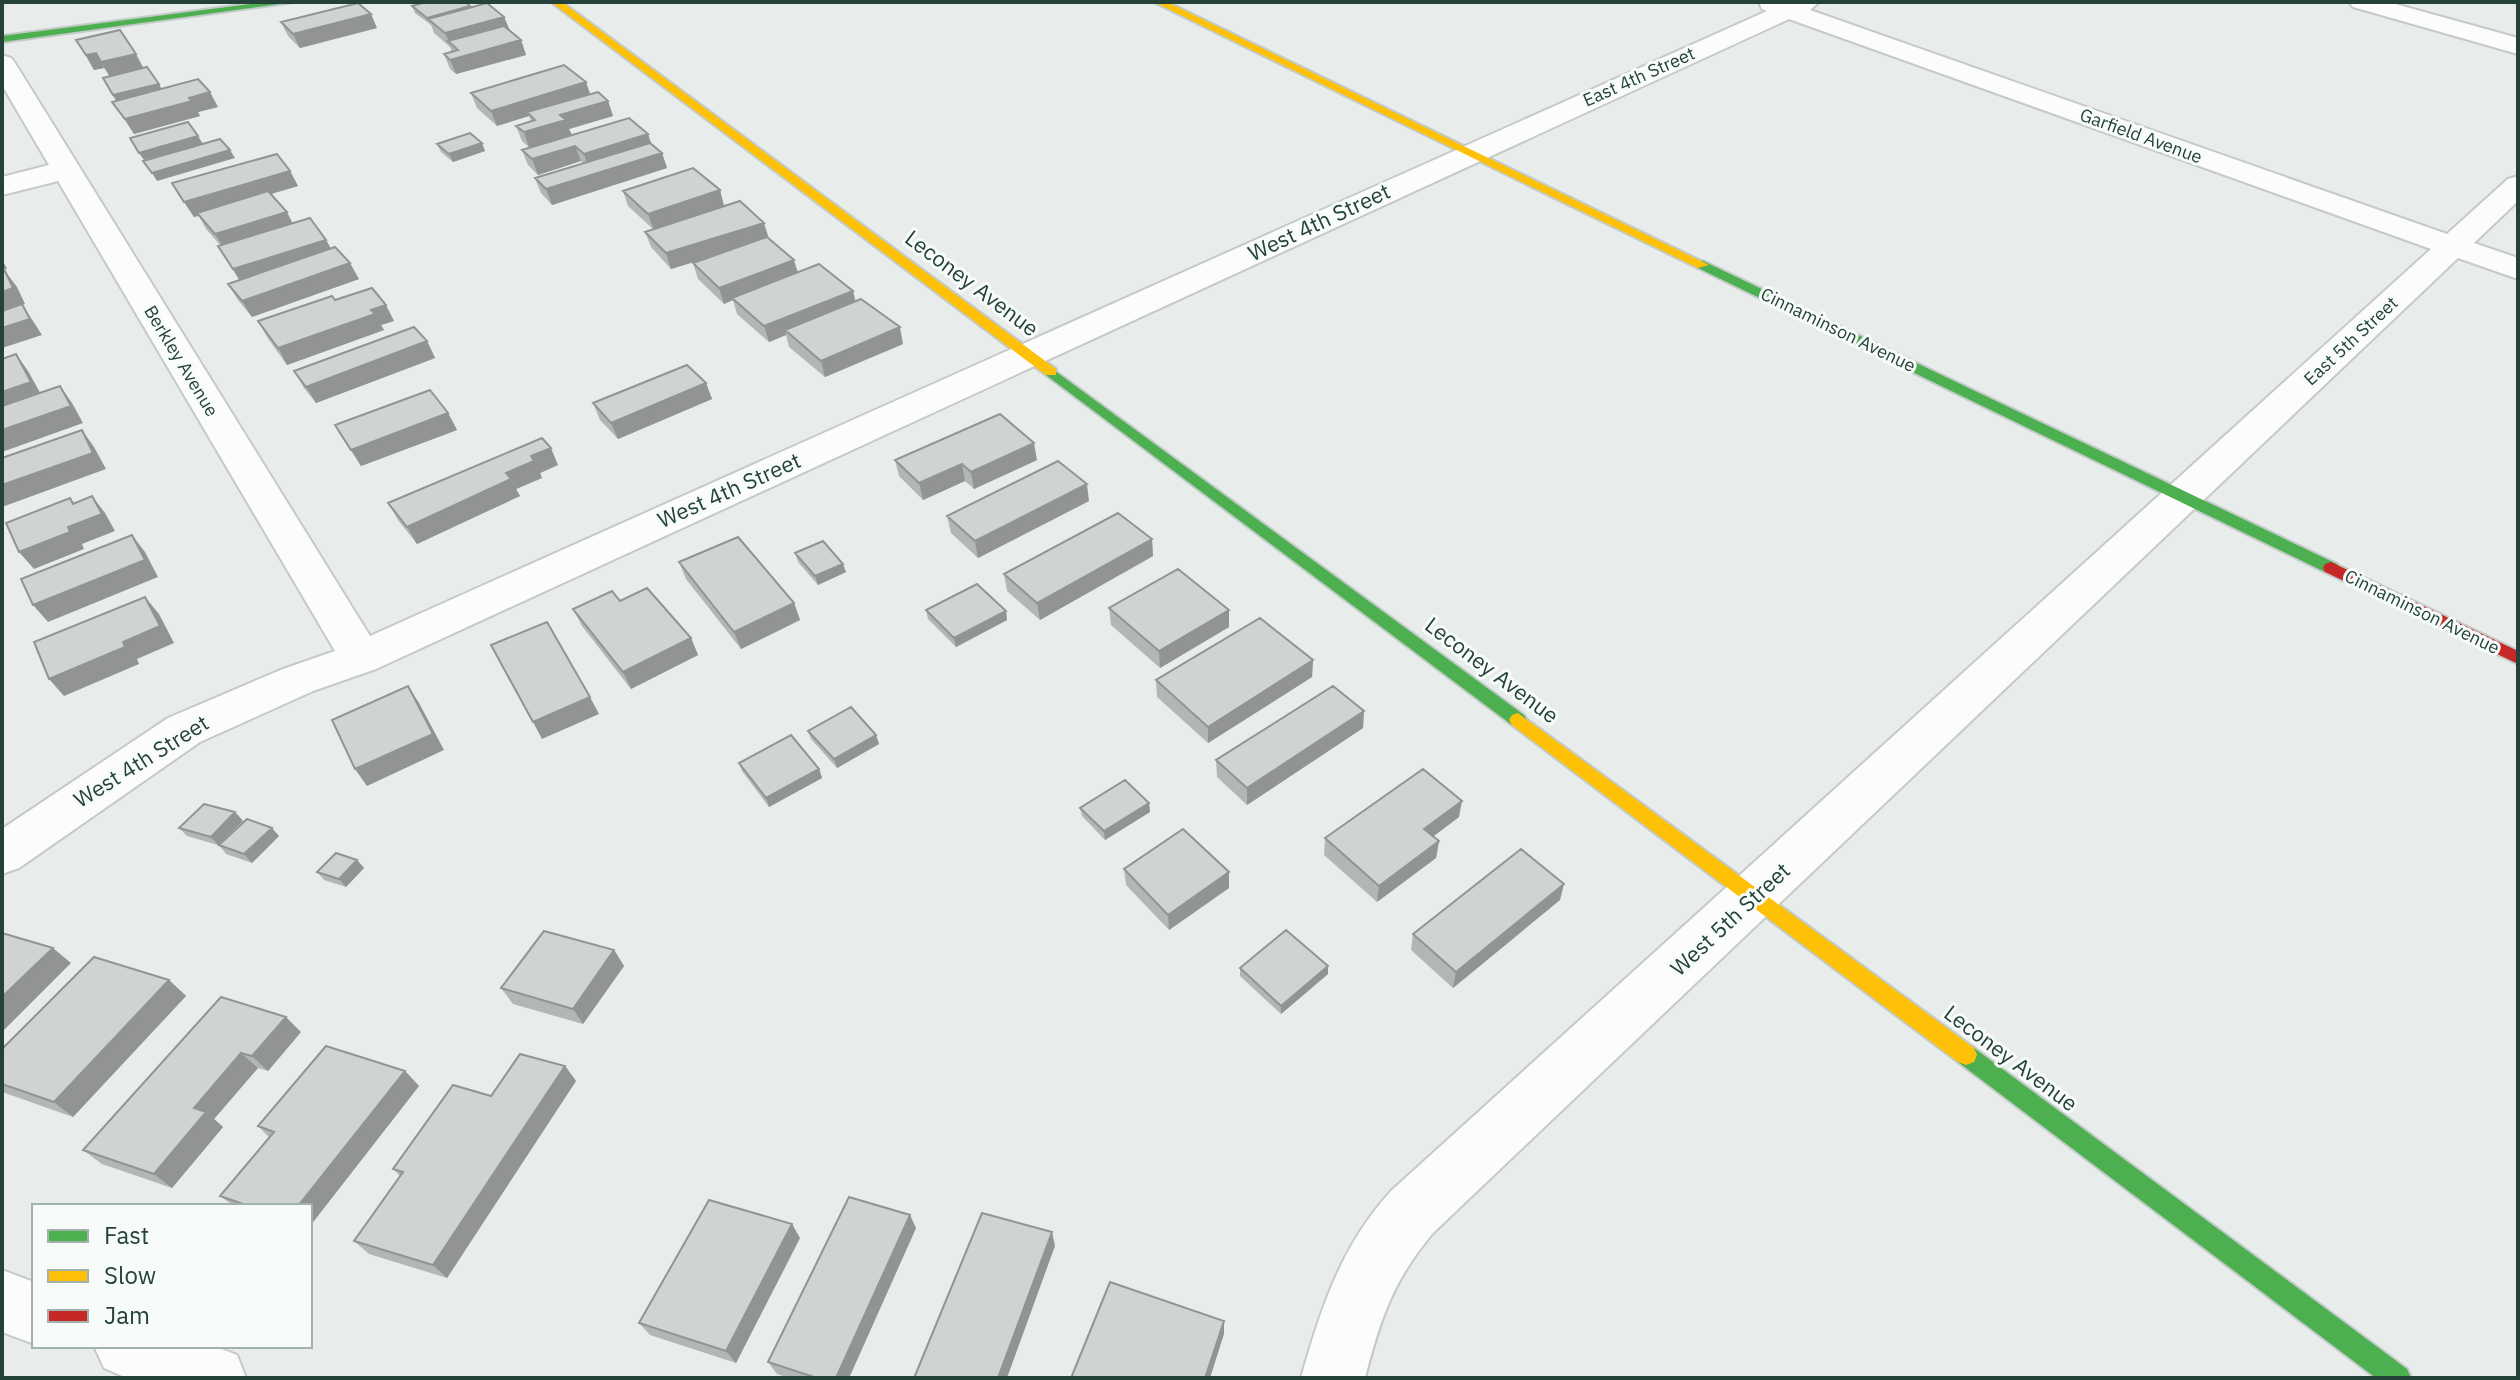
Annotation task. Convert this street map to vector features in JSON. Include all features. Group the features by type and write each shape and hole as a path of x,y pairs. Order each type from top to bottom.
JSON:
{"street":[{"path":"2,39 289,2"},
{"name":"Leconey Avenue","path":"556,2 2398,1378"},
{"name":"Cinnaminson Avenue","path":"1159,2 2518,658"},
{"path":"2361,2 2518,46"},
{"name":"East 4th Street","path":"1471,153 1786,5"},
{"name":"Garfield Avenue","path":"1786,5 2518,269"},
{"name":"Berkley Avenue","path":"2,63 361,658"},
{"name":"West 4th Street","path":"2,854 184,730 298,680 361,658 1471,153"},
{"path":"2,186 66,170"},
{"name":"East 5th Street","path":"2185,498 2518,185"},
{"name":"West 5th Street","path":"1333,1378 1353,1305 1391,1236 1412,1212 2185,498"},
{"path":"2,1301 32,1312"},
{"path":"132,1348 214,1378"}],"building":[{"path":"426,2 465,2 470,6 427,18 412,6"},
{"path":"358,3 371,14 293,34 281,22"},
{"path":"487,3 504,17 445,33 428,19"},
{"path":"504,26 521,40 450,60 444,54 458,50 448,41"},
{"path":"120,30 136,54 101,62 96,53 86,55 76,40"},
{"path":"564,65 586,82 491,111 471,93"},
{"path":"147,67 159,84 113,95 103,78"},
{"path":"198,79 210,92 189,98 192,101 125,119 112,102"},
{"path":"598,92 608,101 560,115 566,120 524,132 516,126 535,120 527,112"},
{"path":"629,118 648,134 584,154 575,146 532,159 522,150"},
{"path":"188,122 198,136 139,153 130,138"},
{"path":"470,133 482,143 449,154 437,144"},
{"path":"220,139 230,150 152,173 143,161"},
{"path":"650,143 662,153 546,189 535,178"},
{"path":"277,154 290,171 184,202 172,183"},
{"path":"693,168 720,190 648,214 623,191"},
{"path":"268,191 287,212 215,234 197,213"},
{"path":"740,201 764,223 666,253 645,232"},
{"path":"310,218 326,240 233,269 218,246"},
{"path":"767,237 794,260 719,288 693,263"},
{"path":"335,247 350,263 242,301 228,284"},
{"path":"819,264 853,291 764,326 732,298"},
{"path":"5,271 13,288 2,292 2,272"},
{"path":"372,288 386,305 371,310 375,314 278,348 258,321 332,296 335,300"},
{"path":"861,299 900,327 821,361 785,330"},
{"path":"22,304 30,319 2,328 2,311"},
{"path":"414,327 427,341 306,387 294,371"},
{"path":"16,354 31,382 2,392 2,359"},
{"path":"687,365 706,383 611,423 593,403"},
{"path":"60,386 71,406 2,430 2,406"},
{"path":"430,390 448,413 351,450 335,425"},
{"path":"1000,414 1034,443 971,472 962,464 919,483 895,460"},
{"path":"82,430 93,453 2,485 2,458"},
{"path":"542,438 551,448 531,456 534,461 506,473 511,479 407,527 388,503"},
{"path":"1058,461 1087,484 975,541 947,516"},
{"path":"92,496 102,514 68,527 70,532 19,552 6,523 70,498 73,504"},
{"path":"1118,513 1152,539 1037,603 1004,574"},
{"path":"132,535 145,560 33,605 21,579"},
{"path":"738,537 794,603 734,632 679,562"},
{"path":"823,541 843,564 815,576 795,553"},
{"path":"1178,569 1229,610 1159,651 1109,608"},
{"path":"977,584 1006,611 954,638 926,610"},
{"path":"647,588 691,638 623,672 573,609 612,591 620,601"},
{"path":"145,597 160,626 123,642 125,647 49,679 34,642"},
{"path":"1260,618 1313,660 1208,727 1156,680"},
{"path":"547,622 590,697 533,722 491,645"},
{"path":"408,686 433,734 355,769 332,720"},
{"path":"1333,686 1364,711 1247,788 1216,760"},
{"path":"851,707 876,735 834,759 808,731"},
{"path":"791,735 819,769 766,798 739,763"},
{"path":"1423,769 1462,801 1424,829 1439,841 1379,886 1325,838"},
{"path":"1125,780 1149,803 1104,831 1080,808"},
{"path":"204,804 235,812 211,837 179,828"},
{"path":"247,819 272,828 244,854 219,845"},
{"path":"1183,829 1229,872 1168,915 1124,869"},
{"path":"1521,849 1564,884 1456,972 1413,934"},
{"path":"336,853 357,860 339,879 317,872"},
{"path":"1286,930 1328,966 1281,1006 1240,968"},
{"path":"544,931 614,950 573,1009 501,988"},
{"path":"2,933 53,948 2,997"},
{"path":"94,957 169,980 54,1102 2,1084 2,1049"},
{"path":"221,997 286,1017 252,1056 241,1053 194,1108 206,1112 154,1174 83,1150"},
{"path":"326,1046 405,1071 300,1204 243,1204 220,1196 274,1132 258,1126"},
{"path":"520,1054 565,1066 433,1265 354,1241 403,1172 393,1169 453,1085 491,1096"},
{"path":"849,1197 910,1215 836,1378 817,1378 768,1362"},
{"path":"709,1200 792,1224 726,1351 639,1323"},
{"path":"982,1213 1052,1232 998,1378 914,1378"},
{"path":"1110,1282 1224,1321 1205,1378 1071,1378"}],"traffic: fast":[{"path":"2,39 289,2"},
{"path":"1703,265 2331,568"},
{"path":"1051,372 1518,720"},
{"path":"1966,1055 2398,1378"}],"traffic: slow":[{"path":"556,2 1051,372"},
{"path":"1159,2 1703,265"},
{"path":"1518,720 1966,1055"}],"traffic: jam":[{"path":"2331,568 2518,658"}]}
